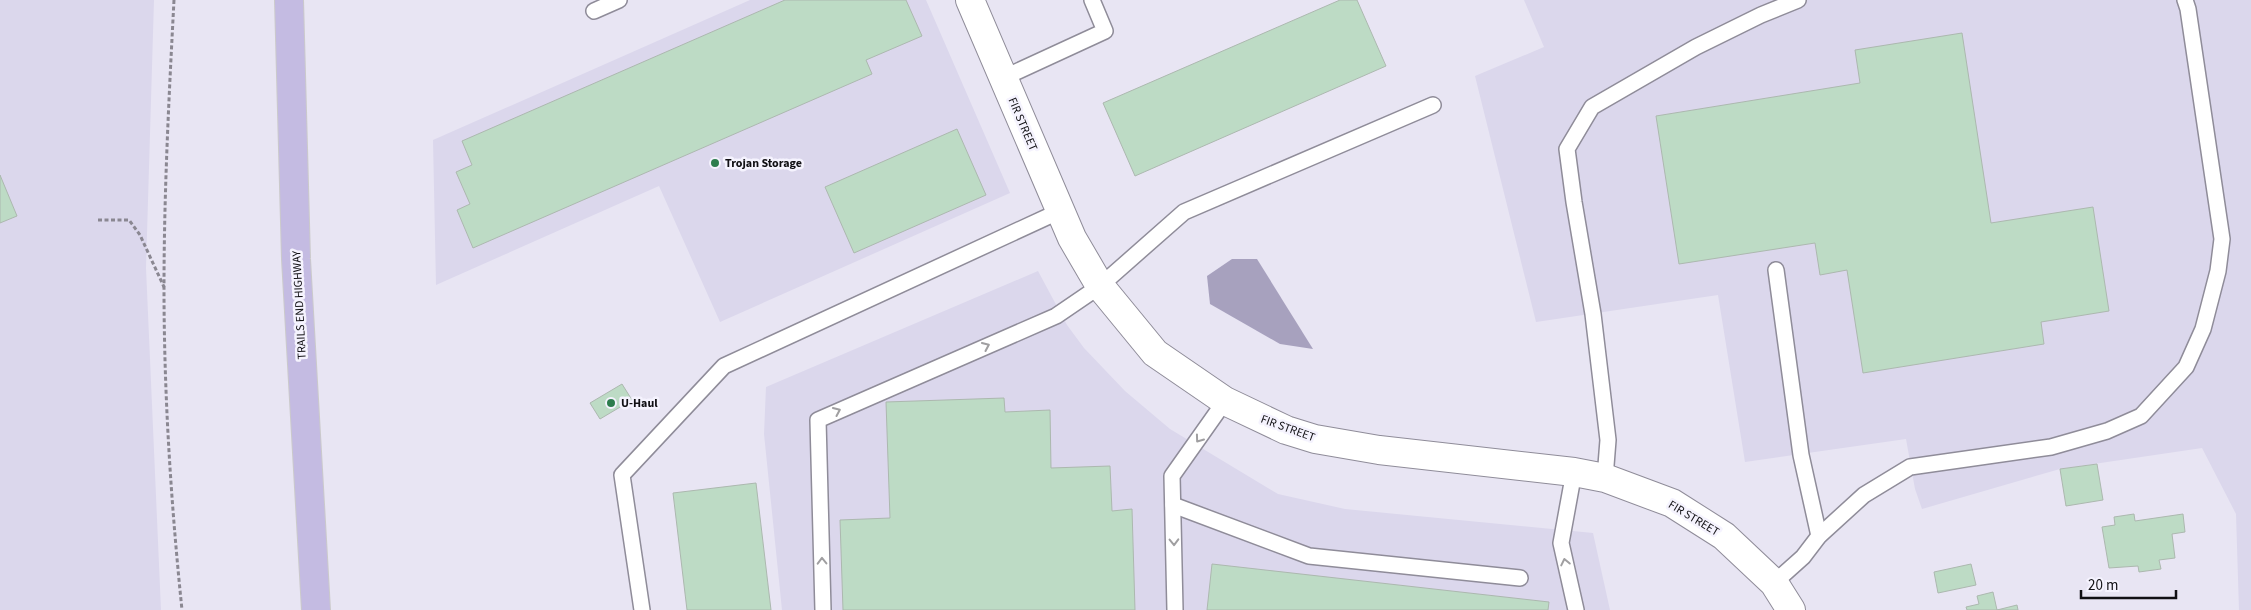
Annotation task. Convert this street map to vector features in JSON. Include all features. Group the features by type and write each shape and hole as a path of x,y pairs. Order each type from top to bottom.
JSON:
{"main road":[{"name":"TRAILS END HIGHWAY","path":"289,0 296,259 316,610"}],"street":[{"name":"FIR STREET","path":"970,0 1072,238 1100,286 1155,353 1225,401 1286,430 1346,446 1574,472 1605,478 1672,503 1724,536 1774,583 1791,610"}],"lane":[{"path":"594,11 619,0"},
{"path":"1003,78 1105,31 1092,0"},
{"path":"1605,478 1608,440 1593,314 1567,149 1592,107 1696,47 1761,15 1798,0"},
{"path":"1774,583 1803,557 1820,536 1864,495 1910,467 2051,447 2107,431 2141,416 2186,367 2203,329 2218,272 2222,239 2188,9 2185,0"},
{"path":"823,610 818,420 1056,316 1100,286 1184,212 1433,105"},
{"path":"642,610 622,475 724,366 1060,211"},
{"path":"1776,270 1801,455 1820,536"},
{"path":"1174,610 1172,476 1225,401"},
{"path":"1574,472 1561,543 1576,610"},
{"path":"1173,504 1309,556 1520,578"}],"path":[{"path":"174,0 164,288 166,401 175,545 182,610"},
{"path":"98,220 129,220 140,235 164,288"}],"shaded area":[{"path":"0,0 154,0 146,268 161,610 0,610"},
{"name":"Trojan Storage","path":"750,0 926,0 1010,193 720,322 659,186 436,285 433,140"},
{"path":"1524,0 2251,0 2251,610 2239,610 2236,514 2202,448 2060,469 1922,509 1915,489 1906,439 1745,462 1718,295 1536,322 1475,76 1544,47"},
{"path":"1232,259 1257,259 1313,349 1280,344 1210,304 1207,276"},
{"path":"1038,271 1067,325 1084,348 1125,391 1170,429 1278,494 1345,509 1593,533 1610,610 782,610 764,434 766,387"}],"building":[{"path":"785,0 906,0 922,36 866,60 872,74 473,248 457,210 470,204 456,172 472,165 462,141"},
{"path":"1340,0 1357,0 1386,66 1135,176 1103,103"},
{"path":"1962,33 1991,223 2093,207 2109,311 2041,322 2044,344 1863,373 1847,270 1820,275 1815,243 1679,264 1656,116 1860,83 1855,50"},
{"path":"957,129 986,195 854,253 825,187"},
{"path":"0,175 17,216 0,223"},
{"path":"622,384 632,400 600,419 590,403"},
{"path":"1004,398 1005,412 1050,410 1051,468 1110,466 1112,511 1132,509 1135,610 843,610 840,520 890,518 886,402"},
{"path":"2097,464 2103,500 2066,506 2060,469"},
{"path":"756,483 771,610 687,610 673,493"},
{"path":"2134,514 2135,521 2183,514 2185,532 2172,534 2175,558 2159,560 2161,569 2139,572 2138,566 2109,568 2102,527 2115,525 2114,517"},
{"path":"1212,564 1549,602 1548,610 1207,610"},
{"path":"1971,564 1976,585 1938,593 1934,572"},
{"path":"1993,592 1997,610 1967,610 1966,607 1979,604 1977,596"},
{"path":"2017,605 2018,610 1997,610"}],"place":[{"name":"Trojan Storage","path":"715,163"},
{"name":"U-Haul","path":"611,403"}]}
